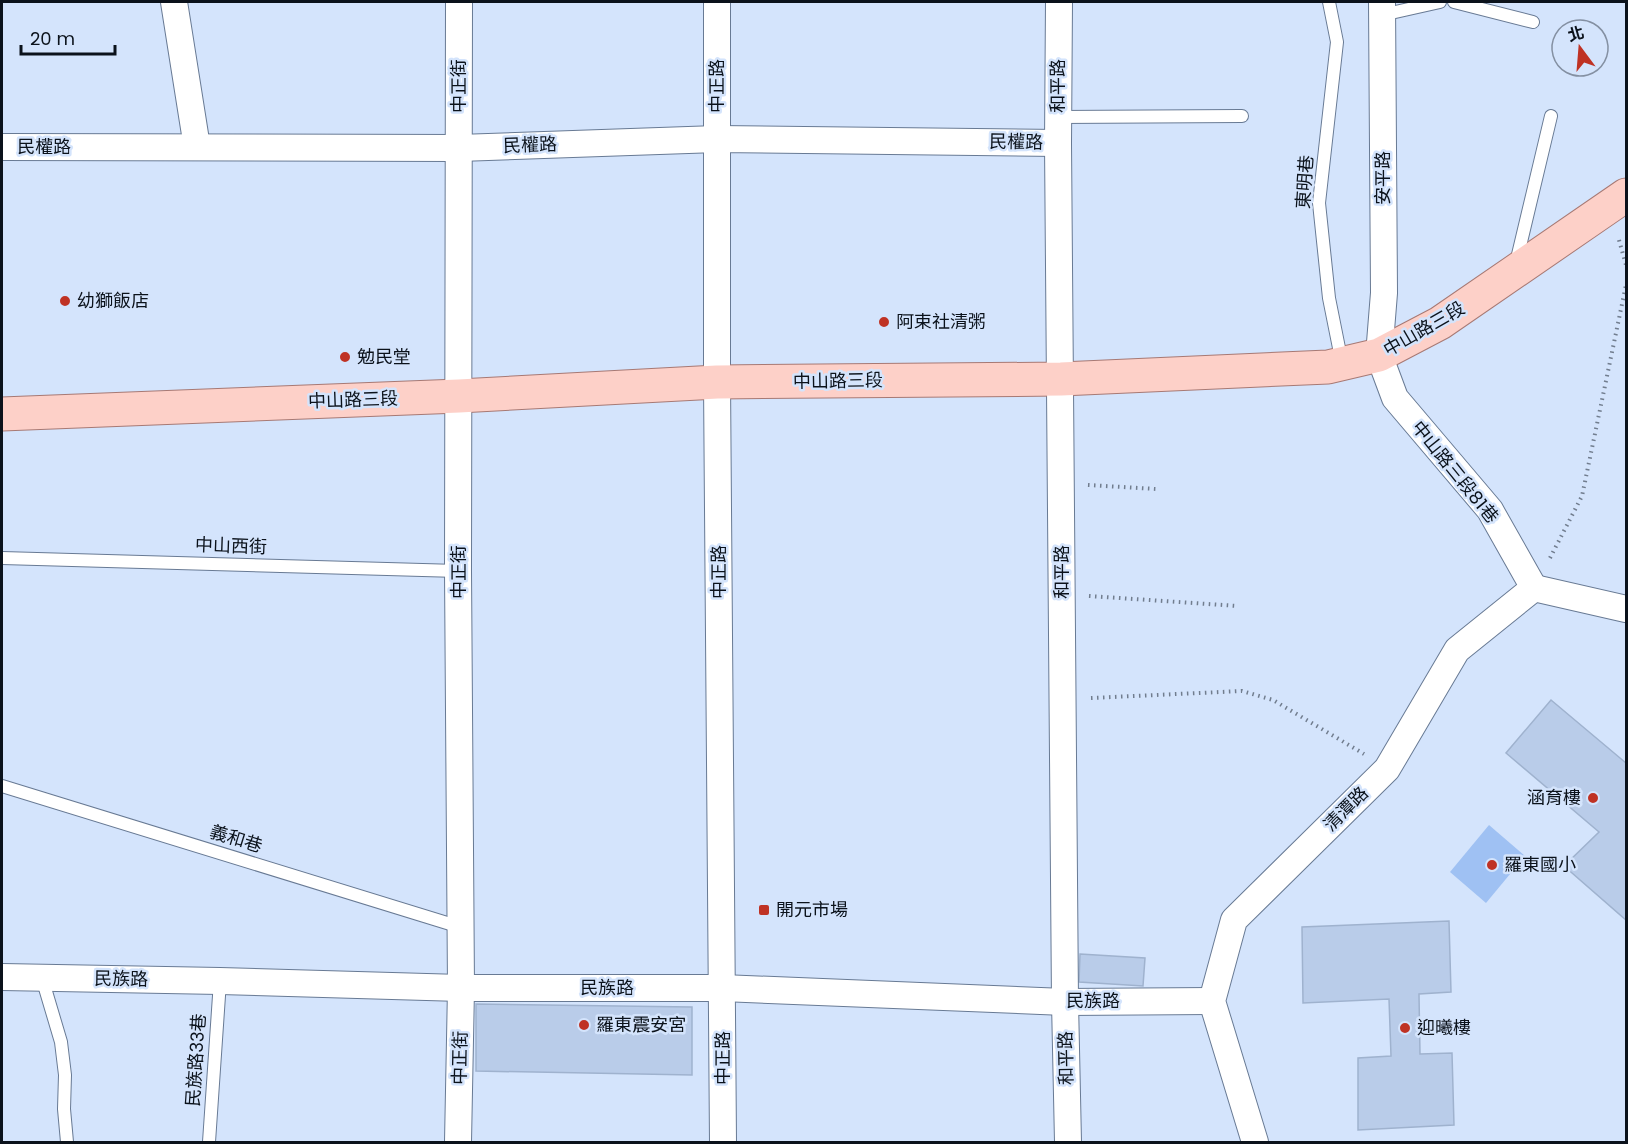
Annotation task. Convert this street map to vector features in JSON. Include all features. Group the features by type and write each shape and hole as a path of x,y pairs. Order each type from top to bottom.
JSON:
{"main road":[{"name":"中山路三段","path":"2,414 459,396 717,382 1061,379 1328,367 1379,355 1440,323 1626,195"}],"street":[{"path":"174,2 196,147"},
{"name":"中正街","path":"458,1143 461,988 458,571 459,2"},
{"name":"中正路","path":"717,2 717,382 723,1143"},
{"name":"和平路","path":"1059,2 1058,143 1068,1143"},
{"name":"安平路","path":"1379,355 1384,293 1382,8"},
{"name":"民權路","path":"2,147 459,148 717,139 1058,143"},
{"name":"中山路三段81巷","path":"1379,355 1395,398 1490,510 1534,588"},
{"path":"1534,588 1626,609"},
{"name":"清潭路","path":"1212,1001 1234,920 1387,769 1457,650 1534,588"},
{"name":"民族路","path":"2,977 461,988 722,988 1065,1002 1212,1001"},
{"path":"1212,1001 1255,1143"}],"lane":[{"name":"東明巷","path":"1329,2 1338,42 1319,203 1329,298 1342,364"},
{"path":"1382,8 1440,2"},
{"path":"1454,2 1533,22"},
{"path":"1058,117 1242,116"},
{"path":"1514,272 1551,116"},
{"name":"中山西街","path":"2,558 458,571"},
{"name":"義和巷","path":"2,786 460,927"},
{"path":"42,978 61,1042 67,1143"},
{"name":"民族路33巷","path":"209,1143 220,981"}],"path":[{"path":"1534,588 1582,496 1626,285"},
{"path":"1062,484 1156,489"},
{"path":"1062,594 1238,606"},
{"path":"1063,699 1242,691 1273,700 1387,769"}],"shaded area":[{"path":"1489,825 1525,856 1486,903 1450,872"}],"building":[{"name":"涵育樓","path":"1551,700 1626,763 1626,920 1564,866 1599,832 1506,753"},
{"name":"迎曦樓","path":"1449,921 1451,992 1419,994 1420,1054 1452,1053 1454,1125 1358,1130 1358,1058 1391,1056 1389,999 1303,1003 1302,927"},
{"path":"1080,954 1145,958 1143,986 1079,982"},
{"name":"羅東震安宮","path":"476,1004 692,1007 692,1075 476,1071"}],"place":[{"name":"幼獅飯店","path":"65,301"},
{"name":"阿束社清粥","path":"884,322"},
{"name":"勉民堂","path":"345,357"},
{"name":"涵育樓","path":"1593,798"},
{"name":"羅東國小","path":"1492,865"},
{"name":"開元市場","path":"764,910"},
{"name":"羅東震安宮","path":"584,1025"},
{"name":"迎曦樓","path":"1405,1028"}]}
